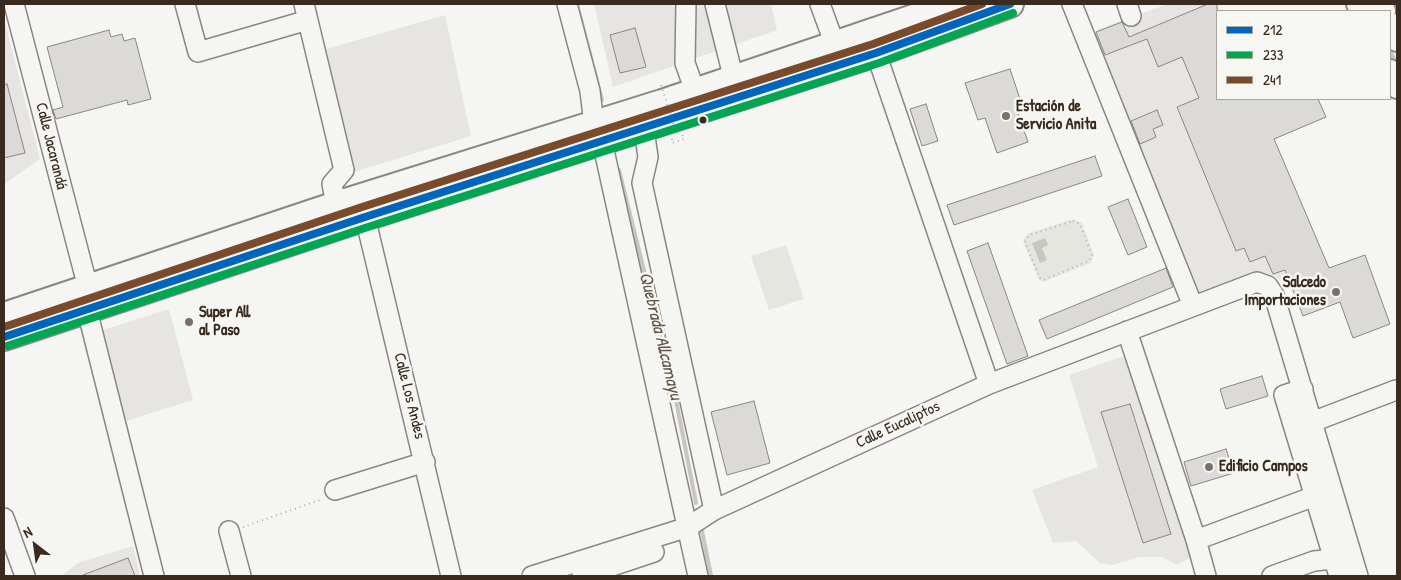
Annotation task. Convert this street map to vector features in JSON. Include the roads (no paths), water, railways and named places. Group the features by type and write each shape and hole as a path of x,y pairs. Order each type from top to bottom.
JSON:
{"highway":[{"path":"4,316 87,299 365,217 598,133 695,91 734,80 956,4"},
{"path":"4,337 87,299 336,205 598,133 644,129 876,54 1010,4"}],"main road":[{"path":"1391,26 1397,40"},
{"path":"1391,73 1397,87"}],"street":[{"name":"Calle Jacarandá","path":"14,4 154,576"},
{"path":"185,4 198,52 306,12 344,170 332,184 336,205"},
{"path":"567,4 590,91 698,576"},
{"path":"686,4 685,63 695,91"},
{"path":"715,4 734,80"},
{"path":"820,4 835,45"},
{"path":"1072,4 1194,306"},
{"path":"876,54 989,384"},
{"path":"644,129 648,157 642,183 714,510"},
{"name":"Calle Los Andes","path":"365,217 451,576"},
{"name":"Calle Eucaliptos","path":"532,576 688,527 714,510 989,384 1257,282 1268,286 1274,294 1303,390"},
{"path":"1127,331 1196,540 1206,576"},
{"path":"1336,568 1284,395 1303,390 1358,576"},
{"path":"1312,422 1396,390"},
{"path":"335,490 425,462"},
{"path":"1196,540 1315,496"},
{"path":"4,518 25,576"},
{"path":"229,531 241,576"},
{"path":"582,576 654,552"},
{"path":"1272,576 1314,561 1336,568"}],"waterway":[{"name":"Quebrada Allcamayu","path":"577,4 602,100"},
{"path":"1391,52 1397,66"},
{"name":"Quebrada Allcamayu","path":"619,170 675,395 696,503"},
{"name":"Quebrada Allcamayu","path":"702,531 711,576"}],"place":[{"name":"Estación de Servicio Anita","path":"1006,116"},
{"name":"Salcedo Importaciones","path":"1336,292"},
{"name":"Super All al Paso","path":"189,322"},
{"name":"Edificio Campos","path":"1209,467"}]}
